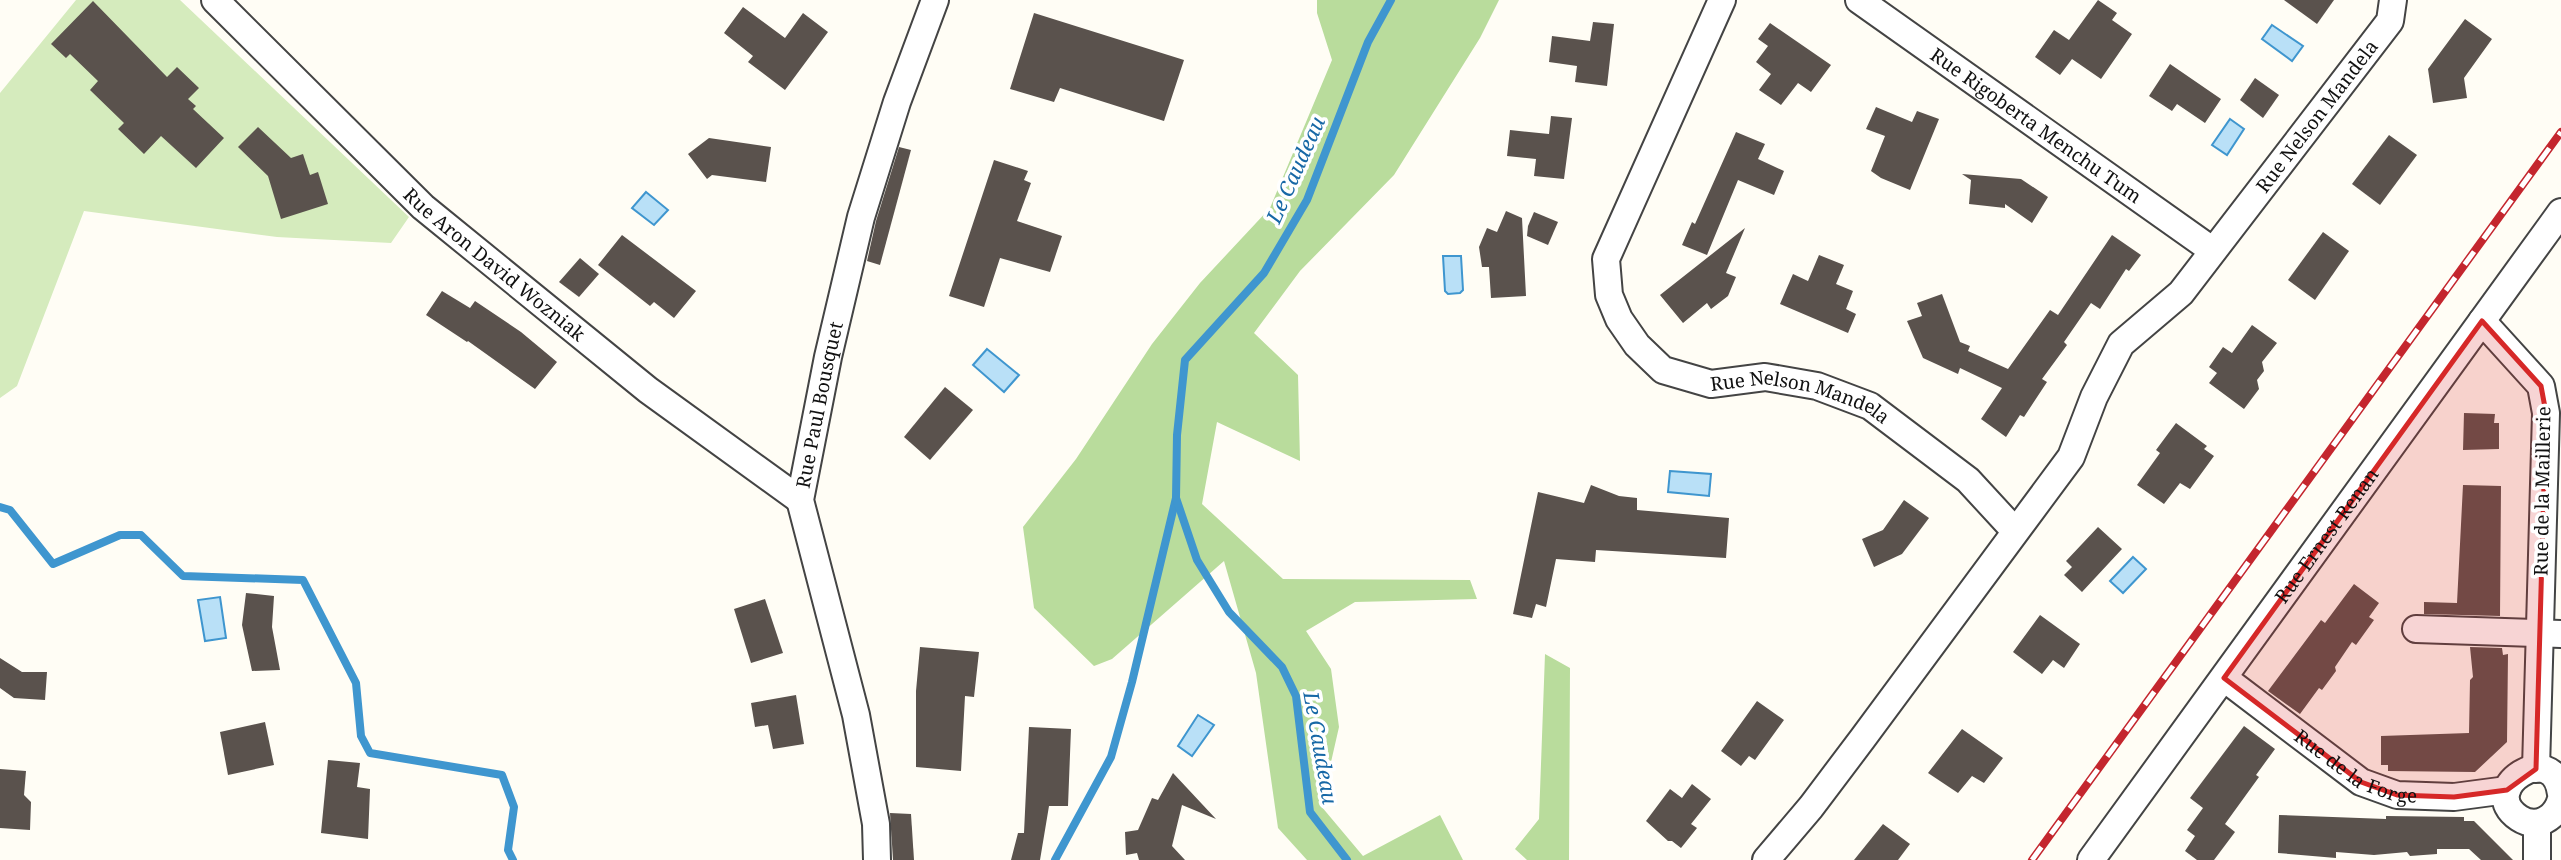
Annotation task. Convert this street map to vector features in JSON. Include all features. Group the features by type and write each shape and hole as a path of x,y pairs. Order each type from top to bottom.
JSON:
{"street":[{"name":"Rue Aron David Wozniak","path":"215,0 423,206 648,390 800,500"},
{"name":"Rue Paul Bousquet","path":"877,860 876,824 856,715 800,500 828,357 861,217 897,102 935,0"},
{"name":"Rue Nelson Mandela","path":"1722,0 1606,258 1609,295 1619,319 1637,345 1663,370 1711,384 1765,377 1817,386 1870,407 1968,480 2015,531"},
{"name":"Rue Rigoberta Menchu Tum","path":"1859,0 2212,250"},
{"name":"Rue Nelson Mandela","path":"1766,860 1855,748 2071,457 2094,397 2120,344 2181,293 2390,22 2393,0"},
{"name":"Rue Ernest Renan","path":"2091,860 2558,220"},
{"name":"Rue de la Maillerie","path":"2482,321 2551,386 2546,413 2550,634 2536,769"},
{"path":"2416,629 2550,634"},
{"name":"Rue de la Forge","path":"2224,678 2361,782 2397,795 2454,797 2507,790"},
{"path":"2536,769 2552,775 2557,781 2561,797 2553,814 2537,823 2521,820 2514,814 2507,799 2507,790 2515,776 2536,769"},
{"path":"2537,823 2537,860"}],"highlighted area":[{"path":"2482,321 2541,386 2546,413 2536,769 2507,790 2454,797 2397,795 2361,782 2224,678"}],"green space":[{"path":"76,0 180,0 409,217 391,243 277,237 84,211 17,386 0,398 0,93"},
{"path":"1317,0 1499,0 1480,38 1394,175 1300,271 1254,333 1298,375 1300,461 1217,422 1202,504 1283,579 1470,580 1477,599 1355,602 1306,631 1331,669 1339,727 1321,806 1363,856 1440,815 1463,860 1307,860 1278,828 1256,673 1224,561 1112,659 1094,666 1034,608 1023,527 1076,459 1152,344 1200,283 1270,208 1332,60 1317,13"},
{"path":"1545,654 1570,668 1569,860 1527,860 1515,849 1539,819"}],"water":[{"path":"2272,25 2303,46 2292,61 2262,39"},
{"path":"2230,119 2244,129 2227,155 2212,145"},
{"path":"646,192 668,210 654,225 632,208"},
{"path":"1443,256 1461,256 1463,290 1460,293 1448,294 1445,291"},
{"path":"987,349 1019,375 1004,392 973,365"},
{"path":"1670,471 1711,474 1709,496 1668,492"},
{"path":"2133,557 2146,569 2123,593 2110,581"},
{"path":"220,597 226,638 205,641 198,600"},
{"path":"1198,715 1214,725 1192,756 1178,746"}],"building":[{"path":"2098,0 2117,13 2112,20 2132,34 2101,79 2072,59 2060,75 2035,57 2054,30 2069,40"},
{"path":"2284,0 2334,0 2317,24"},
{"path":"93,1 167,77 177,67 199,88 188,99 196,106 193,109 224,138 196,168 161,136 144,154 118,129 124,123 90,90 98,81 70,54 66,58 51,44"},
{"path":"743,7 785,38 803,13 828,32 785,90 748,62 753,56 724,33"},
{"path":"1034,13 1184,60 1164,121 1060,88 1054,102 1010,89"},
{"path":"2465,19 2492,39 2464,78 2467,98 2433,103 2428,69"},
{"path":"1593,22 1614,24 1607,86 1575,82 1577,66 1549,62 1552,36 1590,41"},
{"path":"1770,23 1831,65 1811,92 1798,83 1781,105 1759,90 1771,74 1756,62 1768,46 1758,39"},
{"path":"2170,64 2221,99 2205,123 2177,104 2172,111 2149,96"},
{"path":"2255,78 2279,95 2263,118 2240,100"},
{"path":"1876,107 1912,122 1917,111 1939,119 1910,190 1871,171 1885,136 1866,129"},
{"path":"1551,116 1572,118 1564,179 1534,176 1536,159 1507,156 1510,130 1549,134"},
{"path":"258,127 291,158 303,154 310,175 318,172 328,204 281,219 268,176 238,147"},
{"path":"1736,132 1765,144 1758,159 1784,171 1774,195 1738,180 1707,255 1682,245 1692,222 1695,224"},
{"path":"2389,135 2417,155 2380,205 2352,184"},
{"path":"709,138 771,147 766,182 712,175 707,179 688,154"},
{"path":"899,147 911,150 880,265 867,261 876,221"},
{"path":"994,160 1028,171 1024,180 1031,183 1017,221 1062,236 1050,272 1000,258 984,307 949,296"},
{"path":"1962,174 2021,179 2048,197 2032,223 2005,204 2005,208 1969,204 1971,180"},
{"path":"1506,211 1522,218 1526,296 1491,298 1489,267 1482,267 1479,247 1487,228 1497,232"},
{"path":"1534,212 1558,222 1548,245 1527,236"},
{"path":"1745,228 1726,273 1736,277 1728,296 1711,309 1707,303 1683,323 1660,295"},
{"path":"2323,232 2349,251 2315,300 2288,280"},
{"path":"622,235 696,291 674,318 654,302 650,306 598,265"},
{"path":"2112,235 2141,255 2129,271 2126,269 2100,309 2091,303 2064,342 2067,345 2042,379 2047,382 2024,417 2020,415 2006,437 1981,419 2002,388 1960,368 1958,374 1923,358 1907,321 1922,316 1917,303 1942,294 1960,342 1970,346 1968,351 2008,369 2050,310 2058,315"},
{"path":"1819,255 1844,265 1836,284 1853,291 1846,309 1856,314 1848,333 1780,304 1793,274 1808,281"},
{"path":"580,258 599,274 579,297 559,282"},
{"path":"442,291 470,308 475,301 521,332 557,362 535,389 426,315"},
{"path":"2252,325 2277,343 2262,362 2264,371 2257,380 2259,389 2244,409 2209,383 2217,373 2209,367 2223,347 2232,353"},
{"path":"945,387 973,410 930,460 904,437"},
{"path":"2464,413 2495,414 2494,423 2499,423 2499,449 2463,450"},
{"path":"2176,423 2207,446 2204,449 2214,456 2190,489 2180,483 2164,504 2137,485 2160,453 2156,450"},
{"path":"1591,485 1619,496 1637,498 1637,510 1729,518 1726,558 1596,550 1595,562 1556,559 1546,607 1536,604 1532,618 1513,614 1538,492 1584,503"},
{"path":"2463,485 2501,486 2500,616 2424,614 2424,602 2457,603"},
{"path":"1904,500 1929,518 1902,554 1874,567 1862,539 1883,530"},
{"path":"2098,527 2122,549 2082,592 2064,575 2072,567 2066,561"},
{"path":"2354,584 2379,603 2369,617 2374,620 2356,645 2352,642 2335,667 2336,671 2322,690 2319,688 2300,714 2268,691 2321,620 2325,623"},
{"path":"246,593 274,596 272,627 280,670 252,671 242,625"},
{"path":"765,599 783,653 751,663 734,609"},
{"path":"2040,615 2080,644 2064,668 2053,660 2042,674 2013,652"},
{"path":"920,647 979,652 974,697 965,696 961,771 916,767 916,691"},
{"path":"2470,647 2502,648 2503,655 2508,654 2507,742 2475,772 2388,771 2388,765 2381,765 2381,736 2469,733 2470,680 2473,677"},
{"path":"0,658 22,672 47,672 45,700 14,698 0,688"},
{"path":"796,695 804,744 773,749 768,725 755,727 751,703"},
{"path":"1757,701 1784,720 1755,760 1749,756 1741,766 1721,751"},
{"path":"265,722 274,765 228,775 220,732"},
{"path":"2244,726 2275,749 2256,775 2259,777 2225,824 2235,832 2214,860 2197,860 2185,851 2195,836 2187,830 2203,808 2190,798"},
{"path":"1029,727 1071,729 1068,806 1049,806 1040,860 1011,860 1018,833 1024,833"},
{"path":"1962,729 2003,758 1984,783 1972,776 1958,793 1928,773"},
{"path":"328,760 360,763 357,787 370,789 368,839 321,833"},
{"path":"0,769 26,771 24,795 31,802 30,830 0,828"},
{"path":"1173,773 1216,819 1182,805 1172,846 1185,860 1139,860 1137,853 1126,855 1125,832 1138,830 1152,798 1158,800"},
{"path":"1692,784 1711,799 1691,824 1697,828 1681,848 1668,841 1646,821 1670,789 1682,798"},
{"path":"890,813 911,814 914,860 893,860"},
{"path":"2279,815 2386,819 2386,816 2464,817 2464,821 2474,821 2513,860 2481,860 2469,849 2437,849 2437,854 2410,856 2407,852 2374,855 2336,852 2336,858 2278,853"},
{"path":"1883,824 1910,844 1898,860 1854,860"}],"waterway":[{"name":"Le Caudeau","path":"1347,860 1310,812 1296,696 1282,667 1229,612 1197,560 1176,498 1177,435 1185,360 1264,273 1307,200 1368,42 1391,0"},
{"name":"Le Caudeau","path":"1055,860 1111,757 1132,682 1176,498"},
{"path":"0,507 10,510 53,564 120,535 141,535 183,576 303,580 356,683 361,736 370,753 502,775 514,807 508,850 513,860"}],"railway":[{"path":"2032,860 2561,132"}]}
